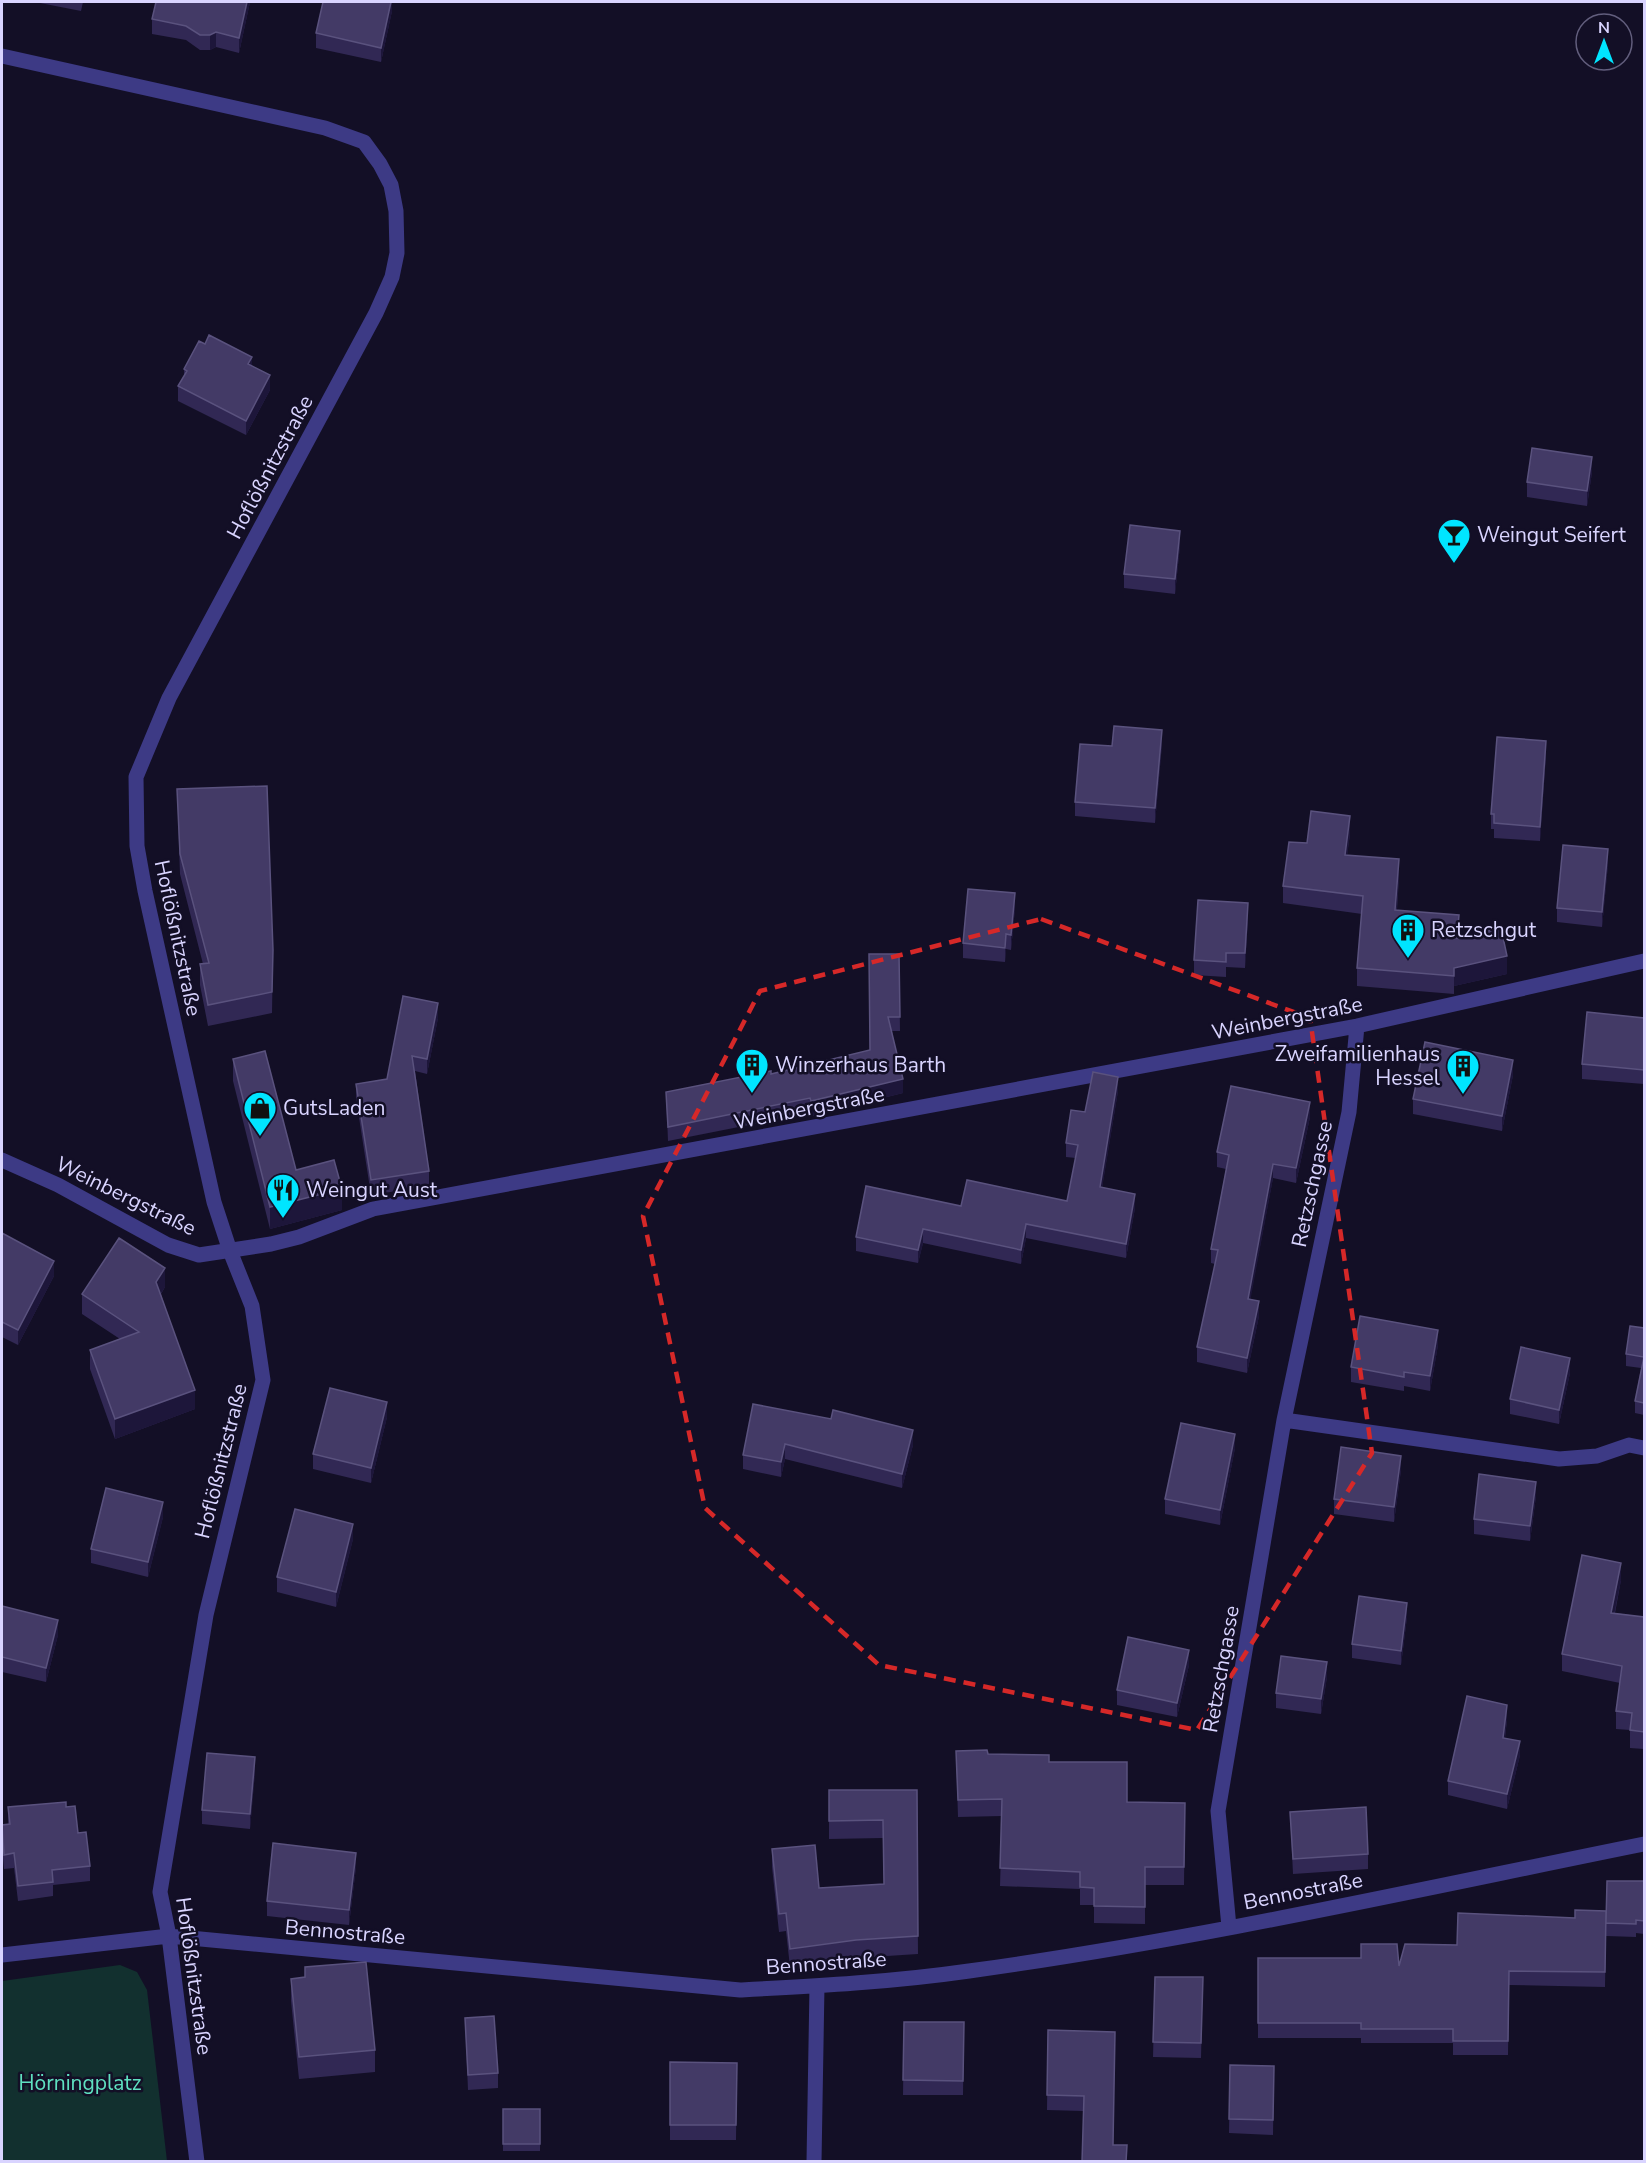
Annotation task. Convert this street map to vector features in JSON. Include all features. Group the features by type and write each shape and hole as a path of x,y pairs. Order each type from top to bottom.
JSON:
{"street":[{"name":"Hoflößnitzstraße","path":"2,56 325,128 364,142 380,164 391,185 399,241 392,277 376,313 169,698 136,777 137,846 145,891 214,1202 252,1306 263,1380 204,1627 160,1892 169,1936 197,2162"},
{"name":"Weinbergstraße","path":"2,1160 58,1185 168,1245 199,1256 300,1237 373,1209 1357,1026 1644,961"},
{"name":"Retzschgasse","path":"1229,1927 1218,1811 1284,1420 1349,1112 1357,1026"},
{"path":"1284,1420 1559,1459 1597,1456 1629,1445 1644,1448"},
{"name":"Bennostraße","path":"2,1955 169,1936 740,1990 817,1986 967,1972 1136,1946 1644,1844"},
{"path":"814,2162 817,1986"}],"highlighted area":[{"path":"1041,919 1310,1018 1372,1453 1197,1730 879,1665 705,1508 643,1216 760,991"}],"green space":[{"name":"Hörningplatz","path":"120,1965 137,1972 147,1990 167,2161 2,2161 2,1981"}],"building":[{"path":"156,2 247,2 239,38 216,32 210,35 200,35 186,26 152,19"},
{"path":"323,2 391,2 381,48 316,33"},
{"path":"209,335 252,357 248,364 270,375 246,421 178,386 187,371 184,369 199,341 205,344"},
{"path":"1532,448 1592,457 1587,491 1527,482"},
{"path":"1130,525 1180,531 1175,579 1124,574"},
{"path":"1114,726 1162,730 1155,808 1075,802 1080,744 1112,746"},
{"path":"1497,737 1546,741 1540,827 1494,823 1494,814 1491,814"},
{"path":"267,786 273,950 272,992 208,1005 200,964 209,963 180,854 177,789"},
{"path":"1311,811 1350,816 1345,855 1399,859 1395,910 1459,915 1457,938 1501,928 1507,956 1454,968 1454,976 1357,968 1363,896 1283,886 1289,842 1307,843"},
{"path":"1563,845 1608,849 1602,912 1557,908"},
{"path":"968,889 1015,893 1011,935 1006,934 1005,948 963,943"},
{"path":"1198,900 1248,903 1245,953 1226,953 1226,962 1194,960"},
{"path":"869,954 899,954 900,1017 888,1017 903,1079 811,1101 810,1098 668,1127 666,1092 771,1071 771,1074 870,1050"},
{"path":"403,996 438,1003 427,1059 412,1056 429,1171 371,1180 356,1084 387,1079"},
{"path":"1587,1012 1644,1018 1644,1070 1582,1064"},
{"name":"Zweifamilienhaus Hessel","path":"1425,1042 1513,1060 1502,1116 1413,1099"},
{"path":"265,1051 296,1170 334,1160 342,1189 270,1207 233,1059"},
{"path":"1093,1072 1118,1077 1100,1187 1135,1194 1126,1244 1026,1224 1021,1250 923,1229 918,1250 856,1237 866,1186 961,1206 967,1180 1067,1201 1078,1145 1066,1143 1071,1110 1085,1112"},
{"path":"1231,1086 1310,1102 1296,1168 1273,1164 1248,1299 1259,1301 1247,1358 1197,1347 1218,1250 1211,1249 1229,1155 1217,1152"},
{"path":"2,1233 54,1261 18,1330 2,1322"},
{"path":"119,1238 165,1268 156,1282 195,1390 115,1419 90,1350 139,1332 82,1294"},
{"path":"1360,1316 1438,1330 1430,1376 1404,1372 1404,1377 1351,1367"},
{"path":"1630,1326 1644,1328 1644,1357 1626,1354"},
{"path":"1521,1347 1570,1358 1559,1410 1510,1399"},
{"path":"1644,1357 1644,1403 1635,1401"},
{"path":"330,1388 387,1402 371,1468 313,1454"},
{"path":"753,1404 831,1419 833,1410 913,1430 902,1474 785,1444 781,1462 743,1455"},
{"path":"1181,1423 1235,1434 1220,1510 1165,1499"},
{"path":"1341,1447 1401,1456 1394,1507 1334,1499"},
{"path":"1479,1474 1536,1482 1530,1526 1474,1519"},
{"path":"106,1488 163,1502 148,1562 91,1549"},
{"path":"295,1509 353,1524 336,1592 277,1577"},
{"path":"1582,1555 1621,1563 1611,1613 1644,1617 1644,1732 1630,1730 1632,1713 1616,1711 1622,1666 1562,1654"},
{"path":"1359,1596 1407,1603 1401,1651 1352,1644"},
{"path":"2,1606 58,1620 46,1668 2,1657"},
{"path":"1128,1637 1189,1650 1177,1703 1117,1690"},
{"path":"1281,1656 1327,1662 1321,1699 1276,1693"},
{"path":"1467,1696 1507,1705 1503,1738 1520,1741 1507,1794 1448,1781"},
{"path":"987,1750 988,1754 1049,1755 1049,1762 1127,1762 1127,1802 1185,1803 1184,1867 1145,1867 1145,1907 1094,1906 1094,1888 1080,1887 1080,1872 1000,1868 1002,1799 958,1800 956,1751"},
{"path":"207,1753 255,1757 250,1814 202,1810"},
{"path":"829,1790 917,1790 918,1936 856,1940 790,1949 786,1913 779,1914 772,1849 815,1845 819,1888 884,1884 883,1820 829,1821"},
{"path":"66,1802 66,1807 75,1806 78,1833 86,1832 90,1866 52,1870 53,1882 18,1886 14,1853 4,1855 2,1825 10,1824 8,1807"},
{"path":"1366,1807 1368,1854 1293,1859 1290,1812"},
{"path":"273,1843 356,1853 349,1910 267,1901"},
{"path":"1607,1881 1644,1881 1644,1921 1636,1920 1636,1924 1606,1923"},
{"path":"1575,1910 1606,1911 1605,1972 1509,1971 1508,2041 1453,2041 1453,2029 1361,2029 1361,2023 1258,2023 1258,1958 1361,1958 1361,1944 1397,1944 1399,1966 1405,1944 1457,1945 1458,1913 1575,1918"},
{"path":"366,1962 375,2050 299,2057 291,1979 305,1977 305,1967"},
{"path":"1155,1977 1203,1977 1201,2043 1153,2042"},
{"path":"494,2016 498,2073 468,2075 465,2018"},
{"path":"904,2022 964,2022 963,2081 903,2080"},
{"path":"1048,2030 1115,2032 1113,2145 1127,2145 1126,2162 1082,2162 1084,2096 1047,2095"},
{"path":"670,2062 737,2063 736,2125 670,2125"},
{"path":"1230,2065 1274,2066 1273,2120 1229,2119"},
{"path":"503,2109 540,2109 540,2144 503,2144"}],"place":[{"name":"Weingut Seifert","path":"1454,564"},
{"name":"Retzschgut","path":"1408,959"},
{"name":"Winzerhaus Barth","path":"752,1094"},
{"name":"Zweifamilienhaus Hessel","path":"1463,1095"},
{"name":"GutsLaden","path":"260,1137"},
{"name":"Weingut Aust","path":"283,1219"}]}
